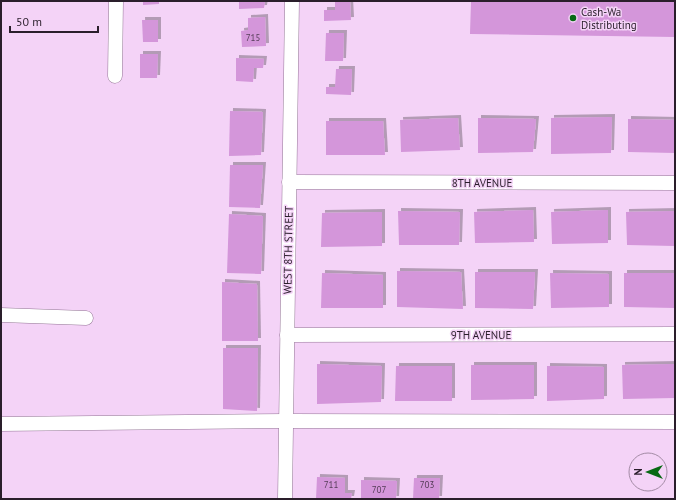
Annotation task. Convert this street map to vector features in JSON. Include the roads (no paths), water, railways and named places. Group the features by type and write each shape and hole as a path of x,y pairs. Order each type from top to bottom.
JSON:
{"street":[{"path":"115,76 116,1"},
{"name":"WEST 8TH STREET","path":"285,499 292,1"},
{"name":"8TH AVENUE","path":"289,182 675,183"},
{"path":"1,315 86,318"},
{"name":"9TH AVENUE","path":"287,335 675,334"},
{"path":"1,424 286,421 675,422"}],"place":[{"name":"Cash-Wa Distributing","path":"573,18"}]}
